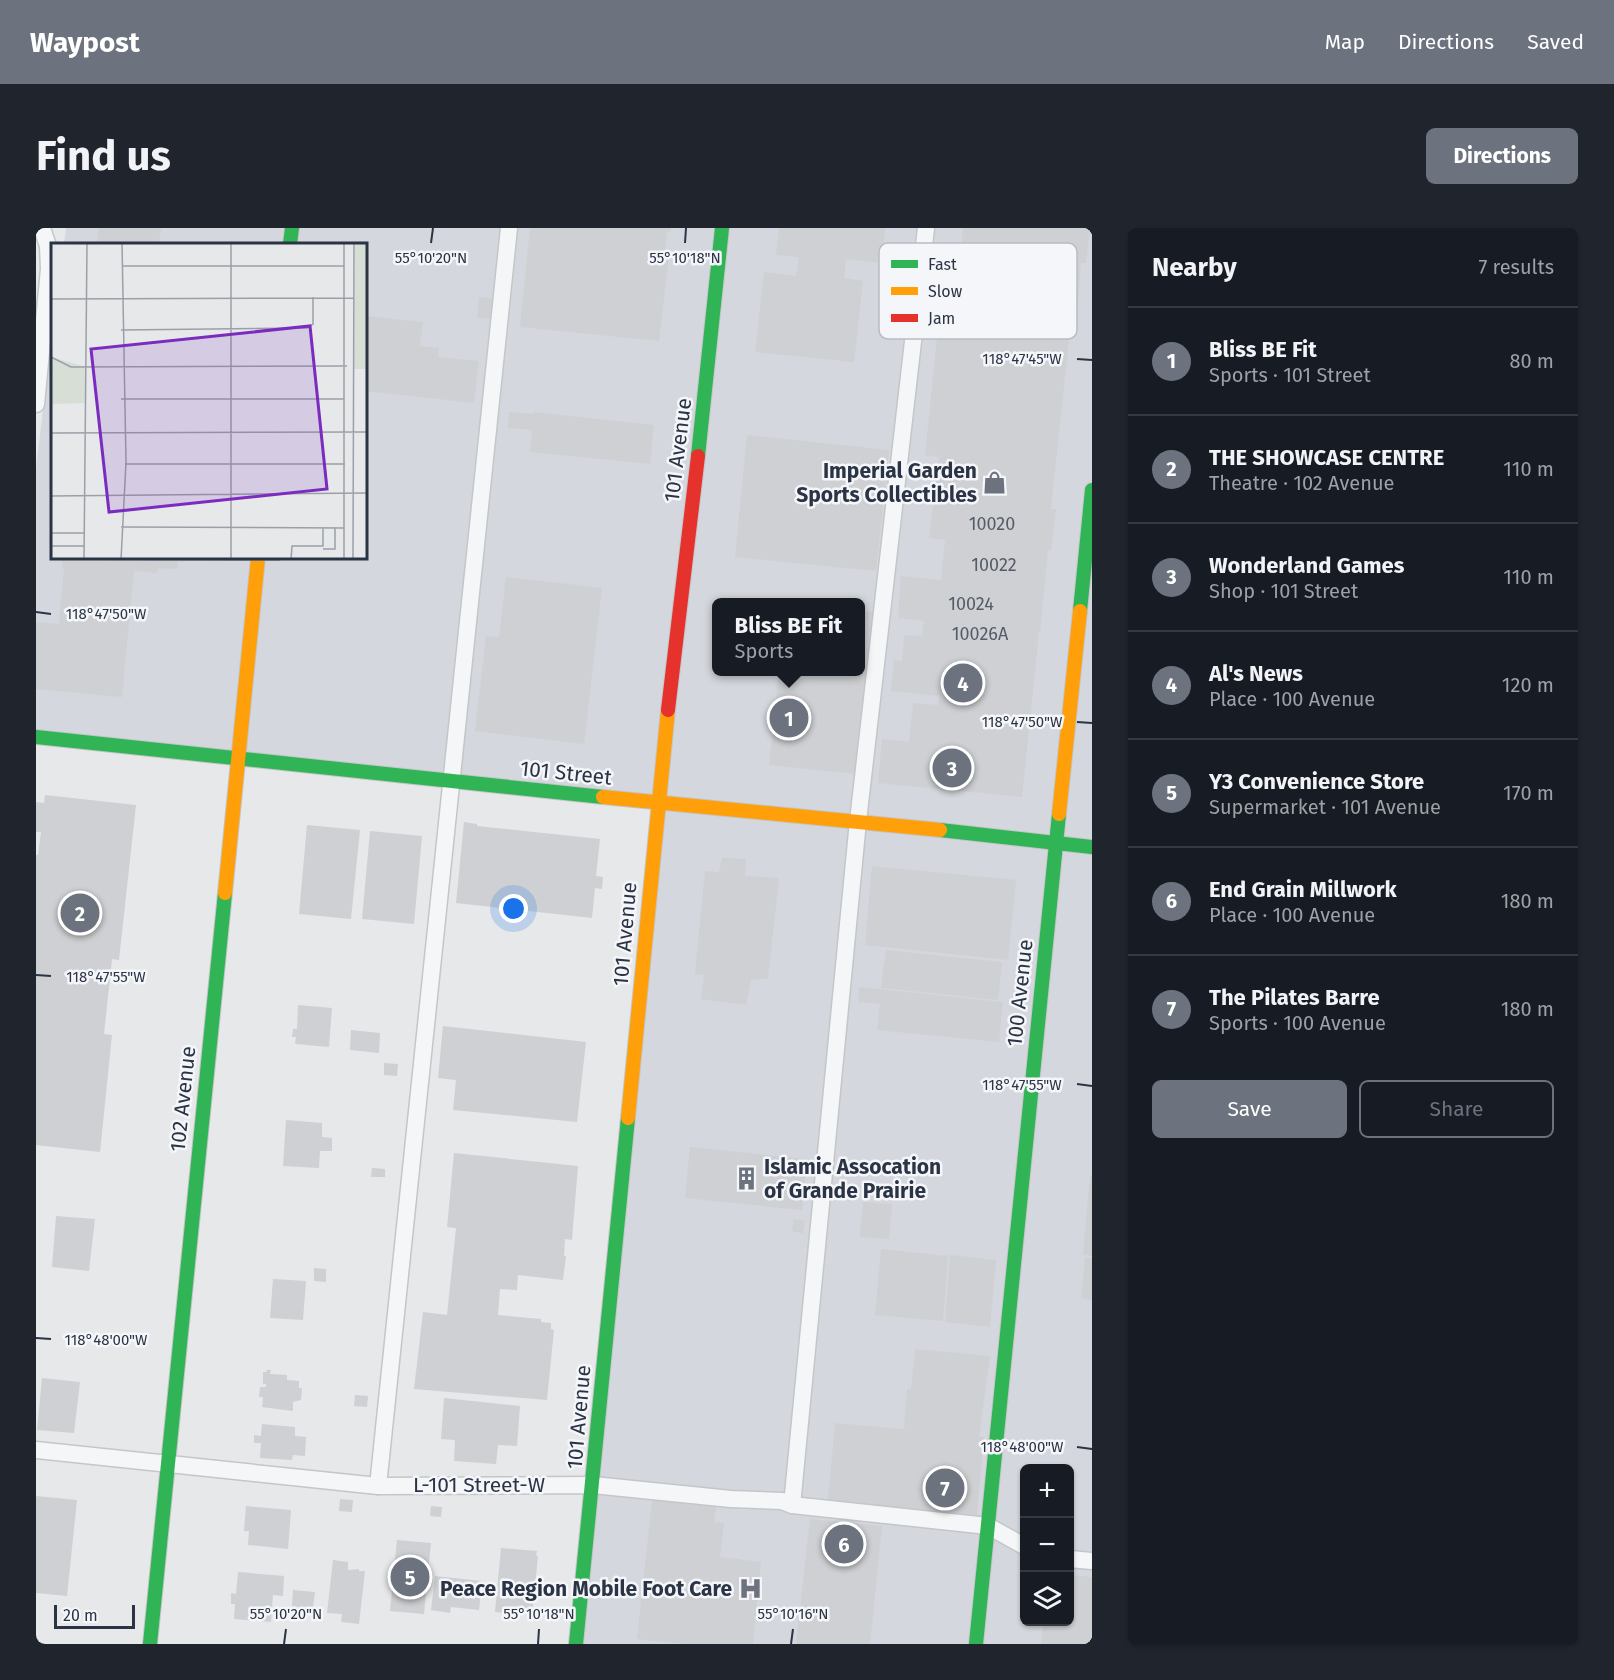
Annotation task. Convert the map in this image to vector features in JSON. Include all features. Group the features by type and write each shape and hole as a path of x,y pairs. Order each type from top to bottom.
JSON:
{"street":[{"path":"290,243 292,228"},
{"name":"101 Avenue","path":"576,1644 658,803 711,347 722,228"},
{"name":"100 Avenue","path":"976,1644 1092,490"},
{"name":"102 Avenue","path":"150,1644 258,560"},
{"name":"101 Street","path":"36,737 1092,847"}],"lane":[{"path":"36,404 49,269 48,246 42,228"},
{"path":"378,1486 509,228"},
{"path":"924,243 926,228"},
{"path":"792,1505 858,822 913,339"},
{"name":"L-101 Street-W","path":"36,1450 378,1486 593,1485 782,1501 792,1505 988,1526 1020,1544"},
{"path":"1074,1559 1092,1561"}],"shaded area":[{"path":"66,228 1092,228 1092,1644 576,1644 658,803 36,737 36,468 51,342 51,560 368,560 368,243 64,243"}],"building":[{"path":"99,228 161,228 159,243 97,243"},
{"path":"530,228 671,228 671,232 667,231 664,255 669,255 659,341 520,327"},
{"path":"779,228 885,228 884,243 879,243 879,263 846,259 844,278 863,281 854,362 755,352 764,272 796,276 799,257 776,255"},
{"path":"963,228 1090,228 1086,263 1081,263 1078,303 1077,243 962,243"},
{"path":"479,297 493,298 491,319 477,318"},
{"path":"368,316 423,322 420,346 439,348 438,357 479,361 474,403 368,391"},
{"path":"937,339 1069,339 1051,509 1056,509 1051,551 1048,550 1022,797 878,783 882,739 909,742 913,703 938,705 939,696 891,691 894,660 902,661 904,635 922,636 924,621 898,618 901,576 941,580 945,540 929,538 939,457 925,455"},
{"path":"509,412 534,414 534,412 654,425 650,464 530,452 532,430 508,428"},
{"path":"747,435 889,450 876,571 735,557"},
{"path":"62,560 186,560 186,562 178,561 177,569 158,568 157,573 134,571 122,697 36,689 36,622 59,624 64,569 62,569"},
{"path":"506,577 602,588 584,744 475,731 486,636 499,637"},
{"path":"865,611 872,612 855,774 769,765 779,676 865,676"},
{"path":"45,795 136,805 119,960 112,959 104,1034 112,1035 100,1152 36,1145 36,855 38,855 41,832 36,832 36,802 44,803"},
{"path":"464,822 477,824 477,826 600,839 596,876 603,877 602,889 595,888 592,918 456,903"},
{"path":"307,825 360,830 351,919 299,914"},
{"path":"370,831 422,836 414,924 362,919"},
{"path":"722,858 746,859 745,876 779,878 768,978 751,980 746,1005 701,999 704,975 695,974 705,871 719,872"},
{"path":"872,866 1016,880 1008,960 865,945"},
{"path":"886,950 1002,962 998,1000 881,988"},
{"path":"859,987 1003,1002 999,1042 877,1030 880,1004 858,1002"},
{"path":"298,1005 332,1008 329,1047 295,1044 296,1037 292,1037 293,1029 297,1029"},
{"path":"443,1026 586,1042 577,1122 453,1110 456,1080 438,1078"},
{"path":"351,1030 380,1033 379,1053 350,1050"},
{"path":"384,1063 398,1064 397,1076 384,1075"},
{"path":"286,1120 322,1123 322,1137 332,1138 332,1151 320,1151 319,1168 283,1166"},
{"name":"Islamic Assocation of Grande Prairie","path":"690,1147 807,1159 802,1210 685,1198"},
{"path":"454,1153 578,1166 572,1240 565,1239 564,1256 566,1256 563,1280 518,1275 517,1290 500,1289 498,1315 541,1319 541,1322 551,1323 551,1329 554,1330 547,1400 414,1389 423,1312 447,1315 456,1228 447,1227"},
{"path":"372,1168 385,1169 385,1177 371,1177"},
{"path":"1090,1176 1092,1176 1092,1256 1083,1254"},
{"path":"863,1202 892,1204 889,1239 860,1237"},
{"path":"56,1216 95,1219 89,1271 52,1267"},
{"path":"794,1219 805,1221 803,1233 792,1231"},
{"path":"881,1249 948,1256 943,1321 875,1315"},
{"path":"950,1255 996,1260 990,1327 945,1322"},
{"path":"1085,1258 1092,1258 1092,1300 1081,1298"},
{"path":"314,1268 326,1269 326,1282 314,1281"},
{"path":"273,1279 306,1281 303,1320 270,1318"},
{"path":"915,1349 990,1356 979,1437 984,1437 977,1515 828,1501 835,1423 904,1429 907,1389 911,1389"},
{"path":"266,1370 271,1370 270,1374 287,1375 287,1380 299,1381 299,1388 302,1388 301,1400 293,1402 293,1411 262,1407 263,1397 259,1397 260,1387 266,1387 266,1384 263,1384 263,1372 267,1372"},
{"path":"42,1378 80,1382 74,1433 37,1430"},
{"path":"355,1395 368,1396 367,1407 354,1406"},
{"path":"444,1398 520,1406 517,1446 498,1445 496,1464 454,1461 455,1440 441,1439"},
{"path":"262,1424 295,1427 295,1436 306,1437 305,1456 293,1455 292,1460 260,1458 261,1443 254,1443 254,1435 261,1436"},
{"path":"36,1496 77,1500 67,1596 36,1593"},
{"path":"340,1499 353,1500 352,1512 339,1511"},
{"path":"652,1500 716,1507 714,1522 724,1523 720,1557 761,1562 753,1644 682,1644 637,1639"},
{"path":"246,1506 291,1510 288,1549 248,1545 249,1531 244,1531"},
{"path":"431,1506 442,1507 441,1517 430,1516"},
{"path":"810,1519 882,1526 870,1644 796,1644"},
{"path":"397,1540 431,1543 424,1614 390,1611"},
{"path":"501,1548 537,1551 532,1615 495,1612"},
{"path":"333,1560 348,1562 348,1570 365,1571 359,1624 341,1622 342,1614 327,1613"},
{"path":"238,1572 284,1576 283,1596 273,1595 271,1622 234,1619 235,1604 231,1604 231,1593 236,1594"},
{"path":"1074,1575 1092,1577 1092,1644 1041,1644 1043,1626 1074,1626"},
{"path":"435,1576 482,1581 479,1610 451,1607 450,1613 431,1610"},
{"path":"293,1590 315,1592 313,1609 292,1606"}],"traffic: fast":[{"path":"290,243 292,228"},
{"path":"698,456 722,228"},
{"path":"1080,611 1092,490"},
{"path":"36,737 603,797"},
{"path":"976,1644 1059,814"},
{"path":"940,830 1092,847"},
{"path":"150,1644 225,893"},
{"path":"576,1644 628,1118"}],"traffic: slow":[{"path":"225,893 258,560"},
{"path":"1059,814 1080,611"},
{"path":"628,1118 668,710"},
{"path":"603,797 940,830"}],"traffic: jam":[{"path":"668,710 698,456"}],"place":[{"name":"Imperial Garden Sports Collectibles","path":"995,483"},
{"name":"Al's News","path":"963,683"},
{"name":"Bliss BE Fit","path":"789,718"},
{"name":"Wonderland Games","path":"952,768"},
{"name":"THE SHOWCASE CENTRE","path":"80,913"},
{"name":"Islamic Assocation of Grande Prairie","path":"746,1179"},
{"name":"The Pilates Barre","path":"945,1488"},
{"name":"End Grain Millwork","path":"844,1544"},
{"name":"Y3 Convenience Store","path":"410,1577"},
{"name":"Peace Region Mobile Foot Care","path":"750,1589"}]}
